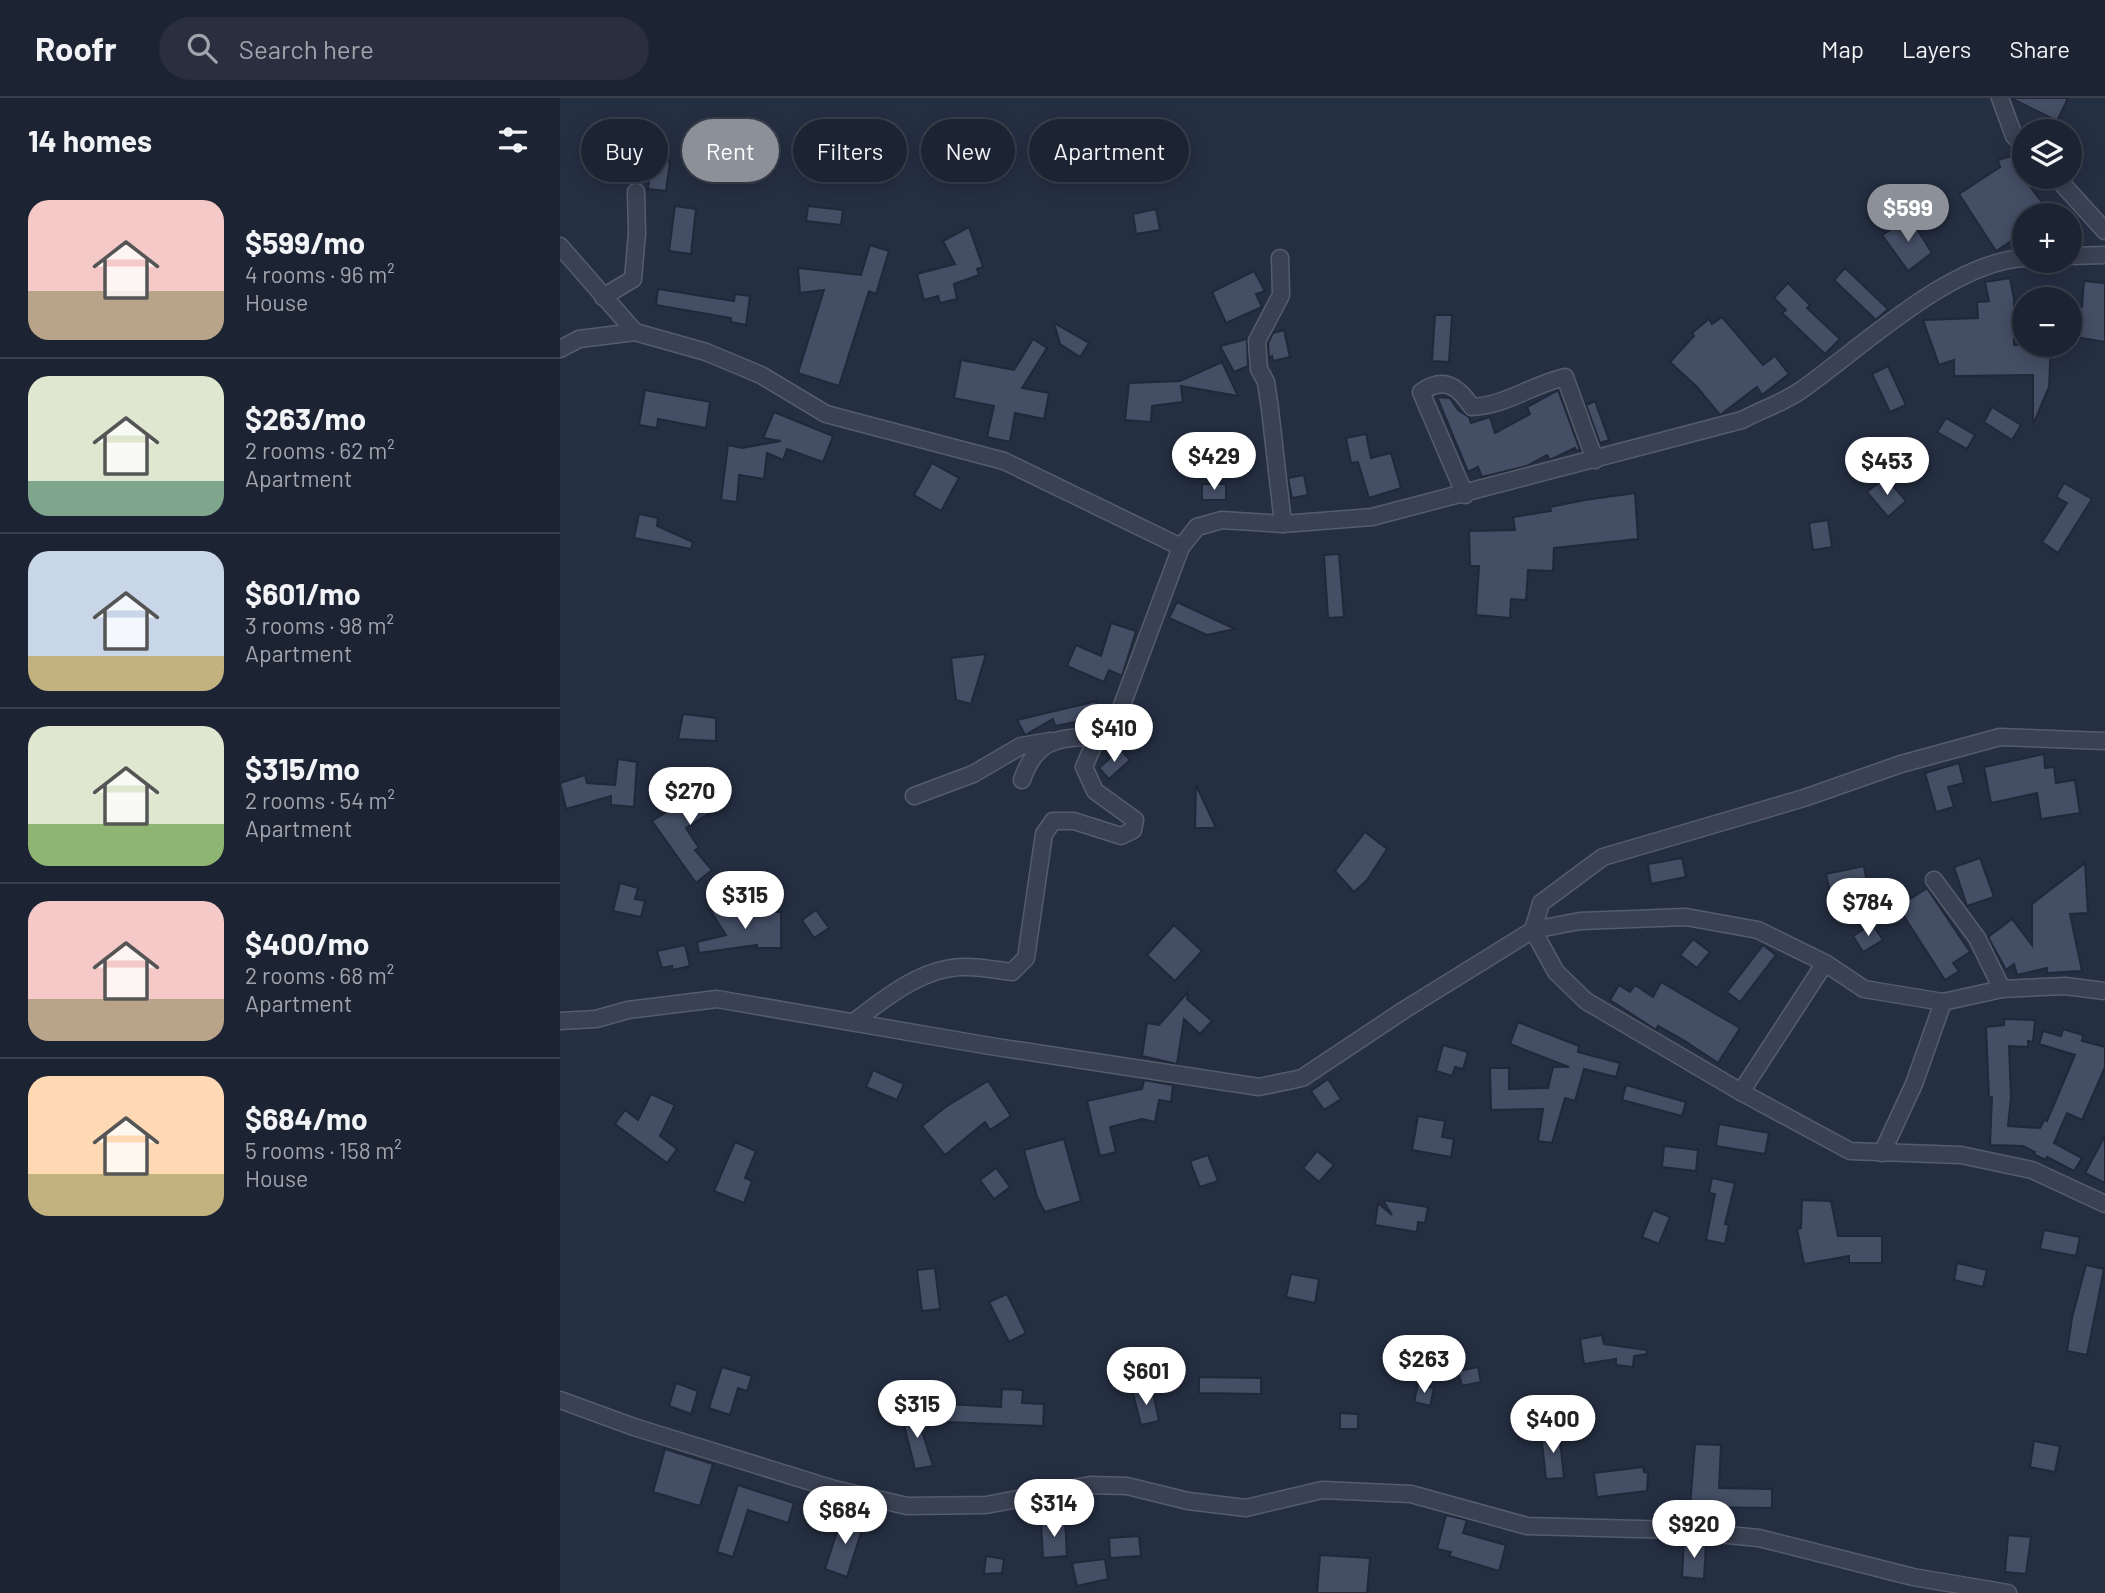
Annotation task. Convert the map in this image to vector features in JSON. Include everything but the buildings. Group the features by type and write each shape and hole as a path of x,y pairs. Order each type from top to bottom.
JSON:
{"street":[{"path":"2000,98 2012,131"},
{"path":"2067,189 2105,231"},
{"path":"603,297 633,279 637,233 636,192"},
{"path":"560,246 635,332"},
{"path":"2082,256 2105,255"},
{"path":"1280,258 1280,295 1257,341 1259,369 1266,382 1270,409 1283,524"},
{"path":"855,1021 888,996 932,972 962,967 1012,972 1026,958 1044,834 1053,821 1074,821 1121,836 1133,830 1135,820 1095,791 1084,767 1097,737 1121,708 1181,547 1197,527 1222,520 1283,524 1372,517 1465,495 1742,420 1797,393 1933,294 1975,269 2012,261"},
{"path":"560,349 579,340 635,332 706,352 761,374 826,414 1004,461 1181,547"},
{"path":"1465,495 1421,392 1432,384 1447,383 1460,389 1472,407 1495,406 1549,381 1565,377 1595,460"},
{"path":"914,796 973,774 1021,746 1067,737 1097,737"},
{"path":"2105,741 2000,737 1901,764 1804,798 1603,857 1541,903 1533,930 1556,972 1586,1001 1741,1092 1850,1151 1961,1155 2032,1170 2105,1204"},
{"path":"1022,780 1029,761 1050,741"},
{"path":"1934,880 1977,938 2003,989"},
{"path":"560,1021 596,1019 628,1010 717,999 1259,1087 1302,1078 1404,1010 1533,930 1580,921 1686,917 1758,930 1825,963 1864,989 1943,1002 2003,989 2065,986 2105,990"},
{"path":"1741,1092 1825,963"},
{"path":"1882,1153 1914,1084 1943,1002"},
{"path":"560,1400 820,1485 906,1506 986,1505 1090,1485 1127,1486 1188,1501 1246,1508 1322,1490 1411,1494 1527,1527 1676,1530 1759,1538 1913,1577 2008,1593"}]}
